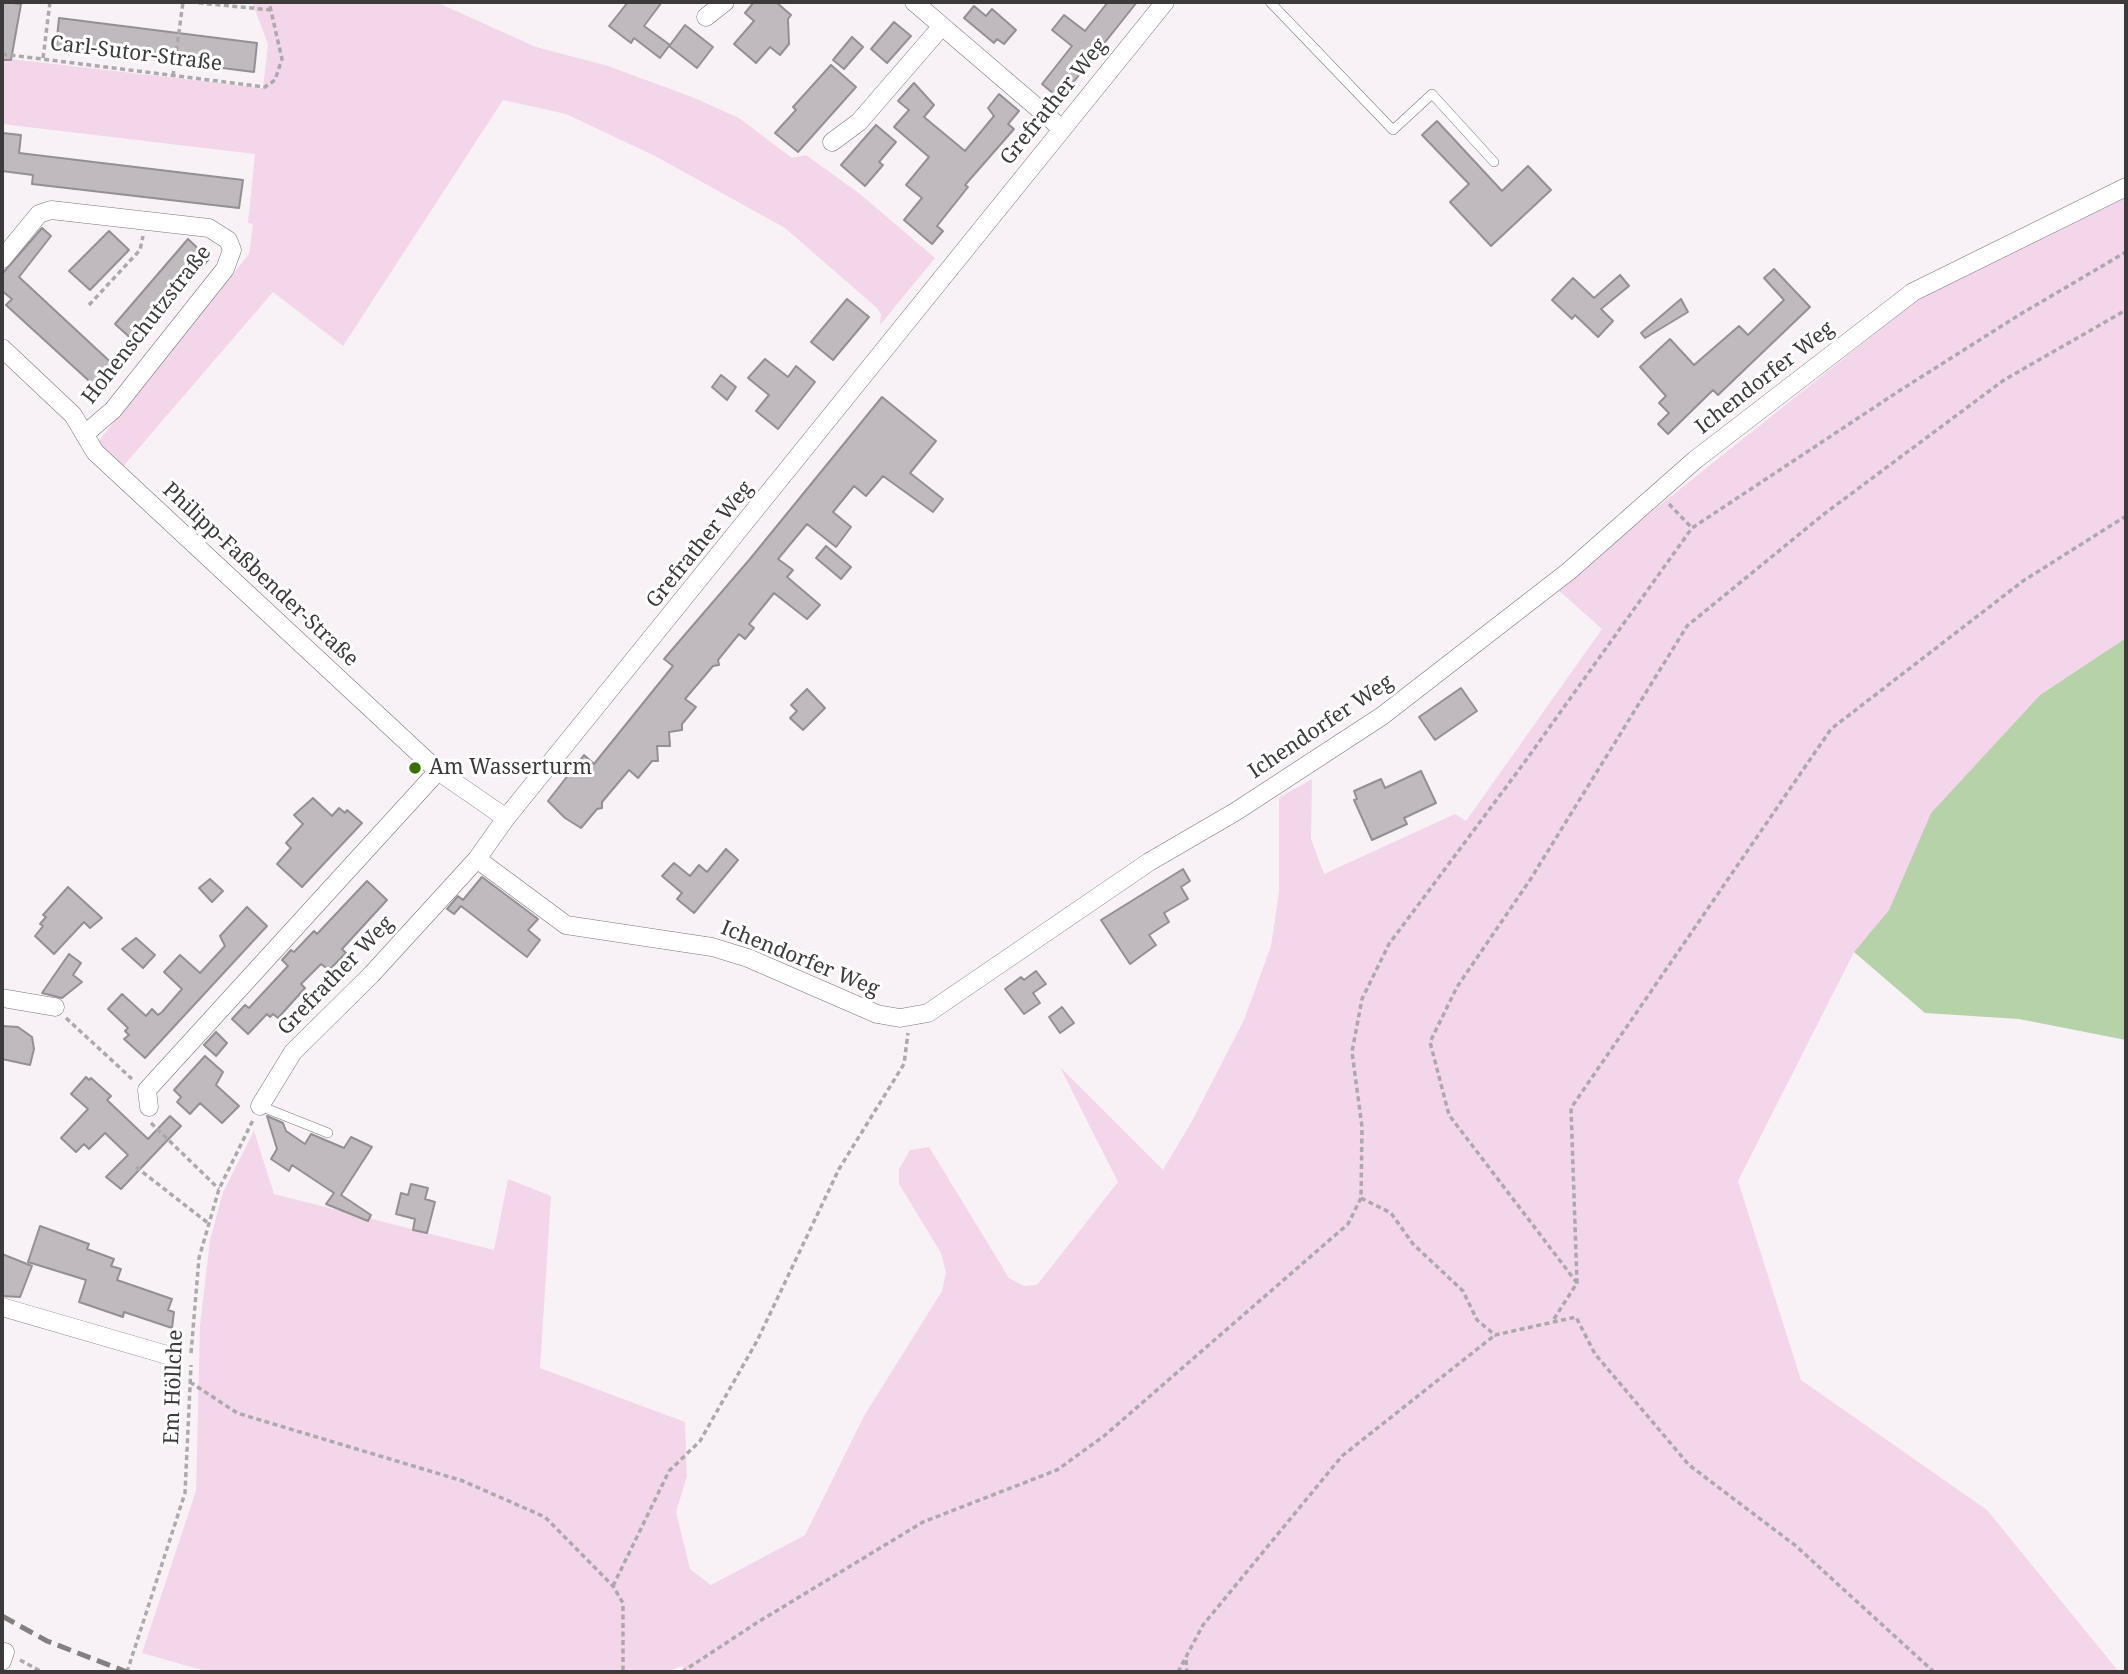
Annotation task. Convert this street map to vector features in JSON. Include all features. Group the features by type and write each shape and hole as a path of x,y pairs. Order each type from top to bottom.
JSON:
{"street":[{"path":"706,17 725,2"},
{"path":"914,2 1061,128"},
{"name":"Grefrather Weg","path":"260,1106 293,1052 371,975 477,859 506,818 1165,2"},
{"path":"832,142 859,122 942,26"},
{"name":"Ichendorfer Weg","path":"477,859 566,925 683,941 729,951 785,973 862,1009 889,1017 910,1017 928,1013 1149,862 1235,812 1353,737 1569,571 1695,460 1913,292 2126,187"},
{"name":"Hohenschutzstraße","path":"2,259 38,214 51,210 209,228 219,233 232,250 231,260 113,410 85,434"},
{"name":"Philipp-Faßbender-Straße","path":"2,348 73,415 95,452 438,771 506,818"},
{"path":"148,1099 438,771"},
{"path":"2,998 54,1007"},
{"path":"2,1307 174,1357"}],"lane":[{"path":"1270,2 1393,130 1432,94 1494,162"},
{"path":"260,1106 328,1133"}],"path":[{"path":"43,58 50,2"},
{"path":"173,76 183,2"},
{"path":"190,2 272,10 270,2"},
{"name":"Carl-Sutor-Straße","path":"2,54 265,87 275,80 282,59 272,10"},
{"path":"89,305 141,250 145,220"},
{"path":"682,1672 758,1622 923,1522 1057,1470 1135,1410 1348,1224 1362,1198 1362,1127 1352,1052 1362,999 1367,988 1389,944 1524,763 1692,528 1975,342 2126,253"},
{"path":"1577,1283 1449,1115 1430,1042 1457,987 1530,880 1687,626 1824,514 2004,380 2126,310"},
{"path":"1659,493 1692,528"},
{"path":"1554,1319 1577,1283 1571,1108 1831,729 2023,582 2126,516"},
{"path":"54,1007 148,1099 151,1127 219,1189"},
{"path":"613,1586 668,1471 700,1441 757,1341 839,1169 904,1063 910,1017"},
{"name":"Em Höllche","path":"127,1672 186,1493 194,1300 199,1258 219,1189 260,1106"},
{"path":"136,1167 208,1223"},
{"path":"1362,1198 1391,1213 1413,1244 1463,1291 1477,1320 1495,1335"},
{"path":"1178,1672 1203,1625 1342,1456 1495,1335 1554,1319 1576,1317 1595,1354 1689,1465 1796,1546 1934,1672"},
{"path":"190,1382 237,1413 463,1481 545,1517 613,1586 623,1603 624,1672"},
{"path":"1186,1658 1187,1672"},
{"path":"592,1672 607,1672"}],"shaded area":[{"path":"252,2 436,2 536,47 608,66 692,97 739,118 792,158 806,155 860,194 935,258 880,325 881,314 877,308 785,228 655,156 566,114 503,100 343,346 273,292 114,477 89,453 249,254 253,224 248,223 255,154 2,124 2,58 263,88 268,44"},
{"path":"2126,197 2126,638 2040,695 1931,813 1889,910 1854,952 1738,1181 1801,1380 1987,1510 2119,1672 687,1672 682,1666 666,1672 637,1672 629,1669 628,1672 209,1672 142,1653 196,1491 200,1326 210,1240 223,1192 254,1131 274,1194 494,1250 508,1179 551,1196 540,1368 685,1422 687,1476 676,1512 690,1569 711,1585 805,1535 864,1416 942,1291 946,1272 941,1253 899,1184 899,1169 910,1150 929,1147 1009,1278 1024,1286 1037,1285 1118,1182 1060,1067 1163,1170 1192,1121 1244,1020 1271,946 1279,892 1279,798 1312,779 1311,839 1324,874 1455,814 1466,821 1602,629 1556,588 1917,300"},
{"path":"2126,638 2126,1040 2019,1019 1925,1013 1854,952 1889,910 1931,813 2040,695"}],"building":[{"path":"2,2 21,4 11,60 2,60"},
{"path":"628,2 662,2 644,26 670,45 685,25 713,47 697,68 669,46 660,58 634,38 631,43 609,26"},
{"path":"754,2 776,2 791,15 788,19 789,44 780,55 770,47 756,63 734,44 754,21 745,13"},
{"path":"1108,2 1137,2 1060,99 1042,84 1072,46 1052,30 1064,15 1085,31"},
{"path":"974,6 986,16 992,9 1016,30 1004,44 997,39 994,43 964,18"},
{"path":"59,18 257,43 254,72 56,47"},
{"path":"894,22 911,36 887,63 871,49"},
{"path":"852,37 863,47 844,69 833,60"},
{"path":"831,65 856,87 798,152 775,133 796,110 793,107"},
{"path":"914,83 934,105 924,117 965,151 994,116 988,108 999,94 1019,111 1008,124 1014,129 965,185 968,187 937,226 943,231 932,244 904,220 922,198 906,185 929,157 894,127 909,110 898,101"},
{"path":"1437,121 1502,191 1528,166 1551,190 1491,246 1450,202 1469,184 1422,135"},
{"path":"876,125 896,142 879,162 883,165 865,186 841,165"},
{"path":"2,133 21,135 19,153 243,180 239,208 32,184 33,175 2,171"},
{"path":"42,228 51,236 19,277 118,369 99,390 6,305 12,299 2,291 2,274"},
{"path":"109,231 129,250 90,290 69,271"},
{"path":"188,239 209,259 136,343 115,324"},
{"path":"1774,269 1810,307 1718,395 1713,390 1668,434 1658,424 1669,413 1659,403 1666,396 1640,367 1670,339 1694,365 1739,326 1748,335 1784,300 1764,278"},
{"path":"1620,275 1629,286 1601,309 1613,321 1598,337 1575,315 1572,319 1552,300 1573,278 1594,298"},
{"path":"847,299 869,317 833,360 811,342"},
{"path":"1681,299 1688,312 1645,338 1641,333"},
{"path":"765,359 788,377 796,366 815,382 778,429 756,411 769,395 748,378"},
{"path":"721,375 736,387 727,400 712,387"},
{"path":"882,397 936,441 910,473 943,499 933,512 883,476 866,496 854,486 833,512 851,527 836,547 807,524 778,559 793,570 787,577 820,605 807,619 774,593 749,624 754,628 745,639 739,634 718,660 719,665 713,666 685,699 696,707 682,724 682,730 669,732 670,746 657,746 658,761 652,761 638,778 629,770 602,802 602,808 597,809 581,828 565,818 548,801 584,755 594,764 673,666 664,659 750,559"},
{"path":"826,546 851,567 841,579 816,558"},
{"path":"1461,688 1477,711 1435,740 1419,717"},
{"path":"807,689 825,708 803,730 790,718 797,711 791,705"},
{"path":"1421,771 1436,803 1404,818 1407,824 1372,840 1354,800 1357,799 1354,791 1381,779 1385,788"},
{"path":"313,798 332,816 339,808 345,813 347,810 362,823 302,887 277,864 291,848 286,843 303,824 294,815"},
{"path":"726,849 738,860 694,913 677,899 682,893 662,876 674,863 690,876 699,865 707,872"},
{"path":"1183,869 1190,881 1181,887 1188,899 1164,913 1169,922 1149,935 1156,945 1130,964 1101,920"},
{"path":"482,877 538,919 528,930 540,940 527,957 461,906 454,914 447,909 458,896 463,900"},
{"path":"210,879 223,891 212,902 199,888"},
{"path":"367,881 387,900 342,949 346,953 329,970 321,964 301,984 305,988 278,1018 267,1014 248,1034 232,1019 245,1005 249,1008 288,966 282,960 291,950 294,952 314,931 317,934"},
{"path":"68,887 102,918 90,928 84,922 54,954 35,936 43,926 40,924 46,917 43,915"},
{"path":"247,907 267,926 145,1058 124,1039 129,1035 125,1031 128,1028 108,1009 122,994 146,1016 152,1009 158,1015 182,989 164,972 180,955 200,973 225,946 220,936"},
{"path":"136,938 155,955 143,968 122,949"},
{"path":"69,954 81,963 73,975 82,982 62,998 42,993"},
{"path":"1036,971 1046,984 1033,993 1040,1003 1024,1014 1005,989 1021,977 1024,980"},
{"path":"1062,1007 1074,1023 1060,1033 1049,1017"},
{"path":"2,1026 18,1027 32,1037 34,1049 30,1065 2,1059"},
{"path":"216,1032 227,1043 216,1056 204,1045"},
{"path":"205,1056 223,1072 216,1085 239,1106 222,1123 200,1103 190,1114 177,1102 181,1097 174,1090"},
{"path":"86,1077 89,1080 91,1078 111,1096 107,1100 148,1139 170,1116 181,1126 121,1189 106,1177 128,1155 105,1133 89,1149 84,1144 76,1152 61,1138 88,1109 71,1094"},
{"path":"267,1116 283,1123 286,1131 305,1144 311,1134 344,1148 351,1137 372,1147 341,1195 371,1215 368,1221 326,1204 334,1193 292,1165 289,1171 271,1159 277,1149"},
{"path":"411,1184 428,1188 425,1199 435,1202 427,1233 413,1230 415,1219 396,1214 401,1193 408,1195"},
{"path":"40,1226 89,1244 87,1249 114,1259 111,1266 121,1269 117,1280 172,1299 168,1310 174,1312 172,1328 124,1312 123,1317 79,1302 86,1280 28,1262"},
{"path":"2,1254 32,1266 20,1297 2,1296"}],"railway":[{"path":"2,1616 47,1641 127,1672"}],"place":[{"name":"Am Wasserturm","path":"415,768"}]}
